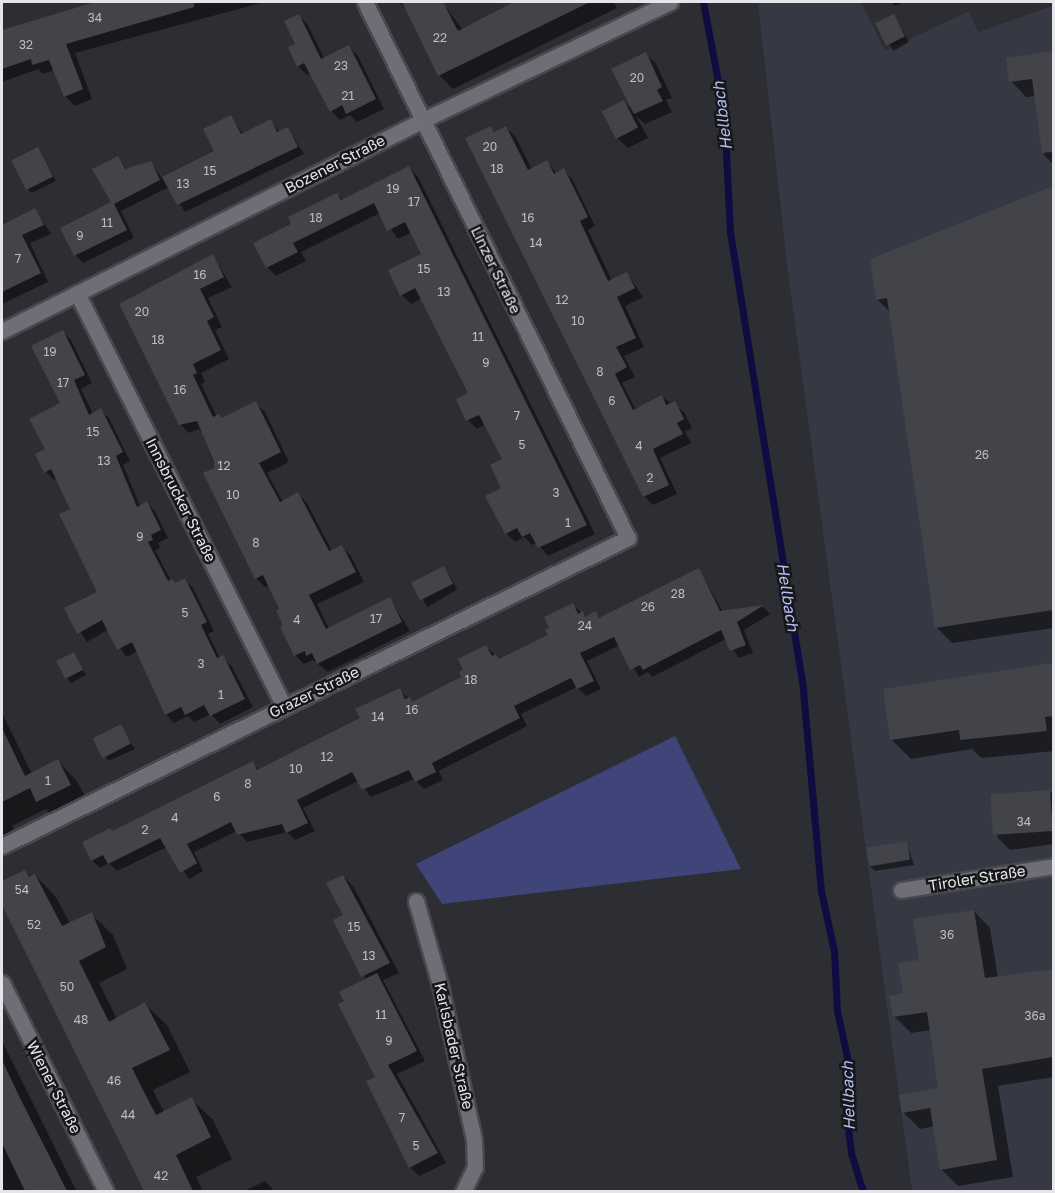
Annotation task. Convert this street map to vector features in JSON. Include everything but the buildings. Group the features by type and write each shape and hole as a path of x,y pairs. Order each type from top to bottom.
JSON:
{"street":[{"name":"Linzer Straße","path":"365,2 628,538"},
{"name":"Bozener Straße","path":"2,331 423,120 670,2"},
{"name":"Innsbrucker Straße","path":"77,293 284,707"},
{"name":"Grazer Straße","path":"2,846 628,538"},
{"name":"Tiroler Straße","path":"901,890 1053,866"},
{"name":"Karlsbader Straße","path":"416,901 440,985 474,1140 475,1167 463,1191"},
{"name":"Wiener Straße","path":"2,983 106,1191"}],"shaded area":[{"path":"758,2 861,2 885,51 969,11 978,32 1053,6 1053,1191 912,1191 787,264"},
{"path":"675,736 741,869 442,904 416,864"}],"waterway":[{"name":"Hellbach","path":"703,2 724,113 730,232 803,690 821,891 834,951 837,1011 850,1070 846,1109 851,1153 863,1192"}]}
